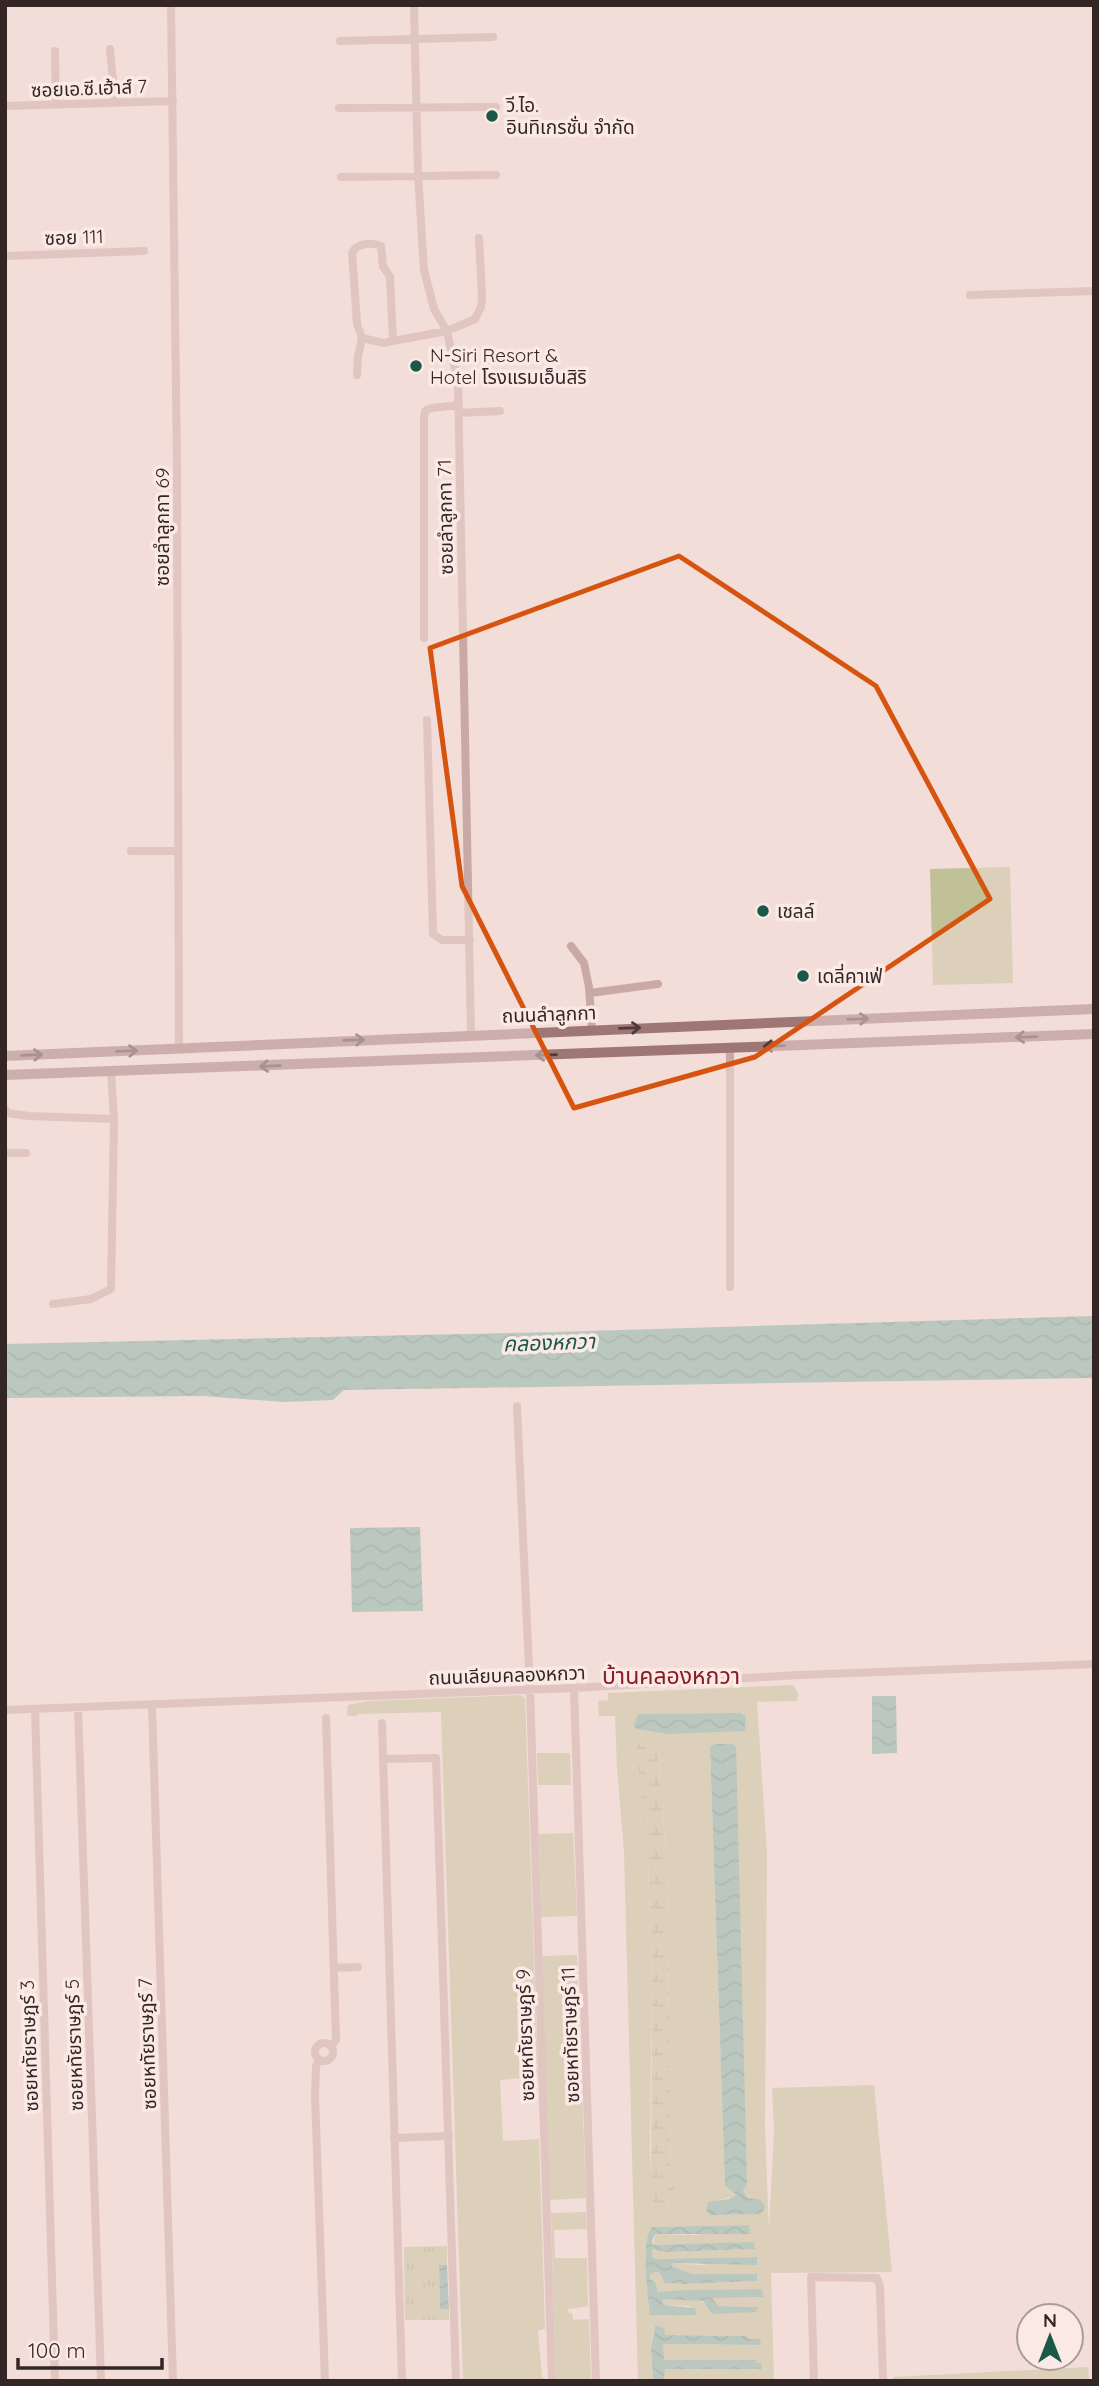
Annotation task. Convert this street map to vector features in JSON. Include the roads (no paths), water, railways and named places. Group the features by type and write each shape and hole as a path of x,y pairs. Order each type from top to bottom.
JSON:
{"main road":[{"name":"ถนนลำลูกกา","path":"5,1056 1094,1009"},
{"path":"5,1075 1094,1034"},
{"path":"58,1073 59,1054"}],"street":[{"name":"ซอยลำลูกกา 69","path":"171,5 177,480 179,1049"},
{"name":"ซอยลำลูกกา 71","path":"415,5 418,174 424,270 434,309 446,331 458,383 471,1035"},
{"path":"340,41 493,37"},
{"path":"110,50 115,103"},
{"path":"55,51 56,104"},
{"name":"ซอยเอ.ซี.เฮ้าส์ 7","path":"5,106 173,101"},
{"path":"339,108 496,107"},
{"path":"341,177 496,175"},
{"path":"362,338 393,341 446,331 475,319 481,307 479,238"},
{"path":"357,375 362,338 357,324 352,253 359,245 381,246 383,266 390,277 393,341"},
{"name":"ซอย 111","path":"5,256 144,251"},
{"path":"970,295 1094,291"},
{"path":"424,638 425,411 432,408 500,411"},
{"path":"427,720 433,934 442,940 470,940"},
{"path":"131,851 178,851"},
{"path":"571,946 584,963 590,993 592,1030"},
{"path":"590,993 659,984"},
{"path":"730,1048 730,1287"},
{"path":"53,1304 92,1299 111,1289 114,1119 111,1072"},
{"path":"5,1109 7,1112 29,1116 114,1119"},
{"path":"5,1153 26,1153"},
{"name":"ซอยหทัยราษฎร์ 9","path":"517,1406 530,1689 552,2381"},
{"name":"ถนนเลียบคลองหกวา","path":"5,1710 1094,1664"},
{"name":"ซอยหทัยราษฎร์ 11","path":"574,1688 596,2381"},
{"name":"ซอยหทัยราษฎร์ 7","path":"152,1705 173,2381"},
{"name":"ซอยหทัยราษฎร์ 5","path":"78,1708 101,2381"},
{"name":"ซอยหทัยราษฎร์ 3","path":"35,1709 55,2381"},
{"path":"325,2381 315,2095 316,2066 320,2060 331,2057 330,2046 336,2040 326,1718"},
{"path":"382,1723 402,2381"},
{"path":"384,1759 436,1758 456,2381"},
{"path":"334,1968 358,1967"},
{"path":"394,2138 449,2136"},
{"path":"814,2381 811,2277 877,2278 880,2287 883,2381"}],"water":[{"name":"คลองหกวา","path":"1094,1316 1094,1378 344,1390 333,1400 285,1402 203,1396 5,1400 5,1344 554,1332"},
{"path":"420,1527 423,1611 352,1612 350,1528"},
{"path":"872,1696 896,1696 897,1753 872,1754"},
{"path":"741,1713 746,1717 745,1731 668,1734 637,1729 634,1726 638,1714"},
{"path":"714,1744 733,1744 736,1747 747,2184 743,2190 748,2198 763,2202 765,2208 761,2214 709,2215 706,2209 708,2202 729,2199 736,2195 725,2186 710,1747"},
{"path":"749,2225 750,2234 655,2234 652,2241 653,2245 754,2242 755,2249 666,2252 652,2249 652,2257 757,2257 757,2265 673,2263 672,2266 692,2274 757,2274 757,2281 664,2283 660,2273 655,2272 650,2274 650,2279 655,2282 658,2292 762,2289 763,2297 712,2298 718,2306 758,2307 756,2312 712,2314 703,2301 663,2299 663,2305 695,2308 697,2315 650,2315 646,2244 652,2227"},
{"path":"439,2265 447,2265 449,2309 440,2309"},
{"path":"655,2325 664,2328 665,2335 747,2336 748,2339 760,2339 761,2345 663,2344 664,2360 757,2360 756,2363 762,2363 761,2369 665,2369 664,2381 653,2381 651,2348"}],"place":[{"name":"วี.ไอ. อินทิเกรชั่น จำกัด","path":"492,116"},
{"name":"N-Siri Resort & Hotel โรงแรมเอ็นสิริ","path":"416,366"},
{"name":"เชลล์","path":"763,911"},
{"name":"เดลี่คาเฟ่","path":"803,976"}],"district":[{"name":"บ้านคลองหกวา","path":"671,1676"}]}
